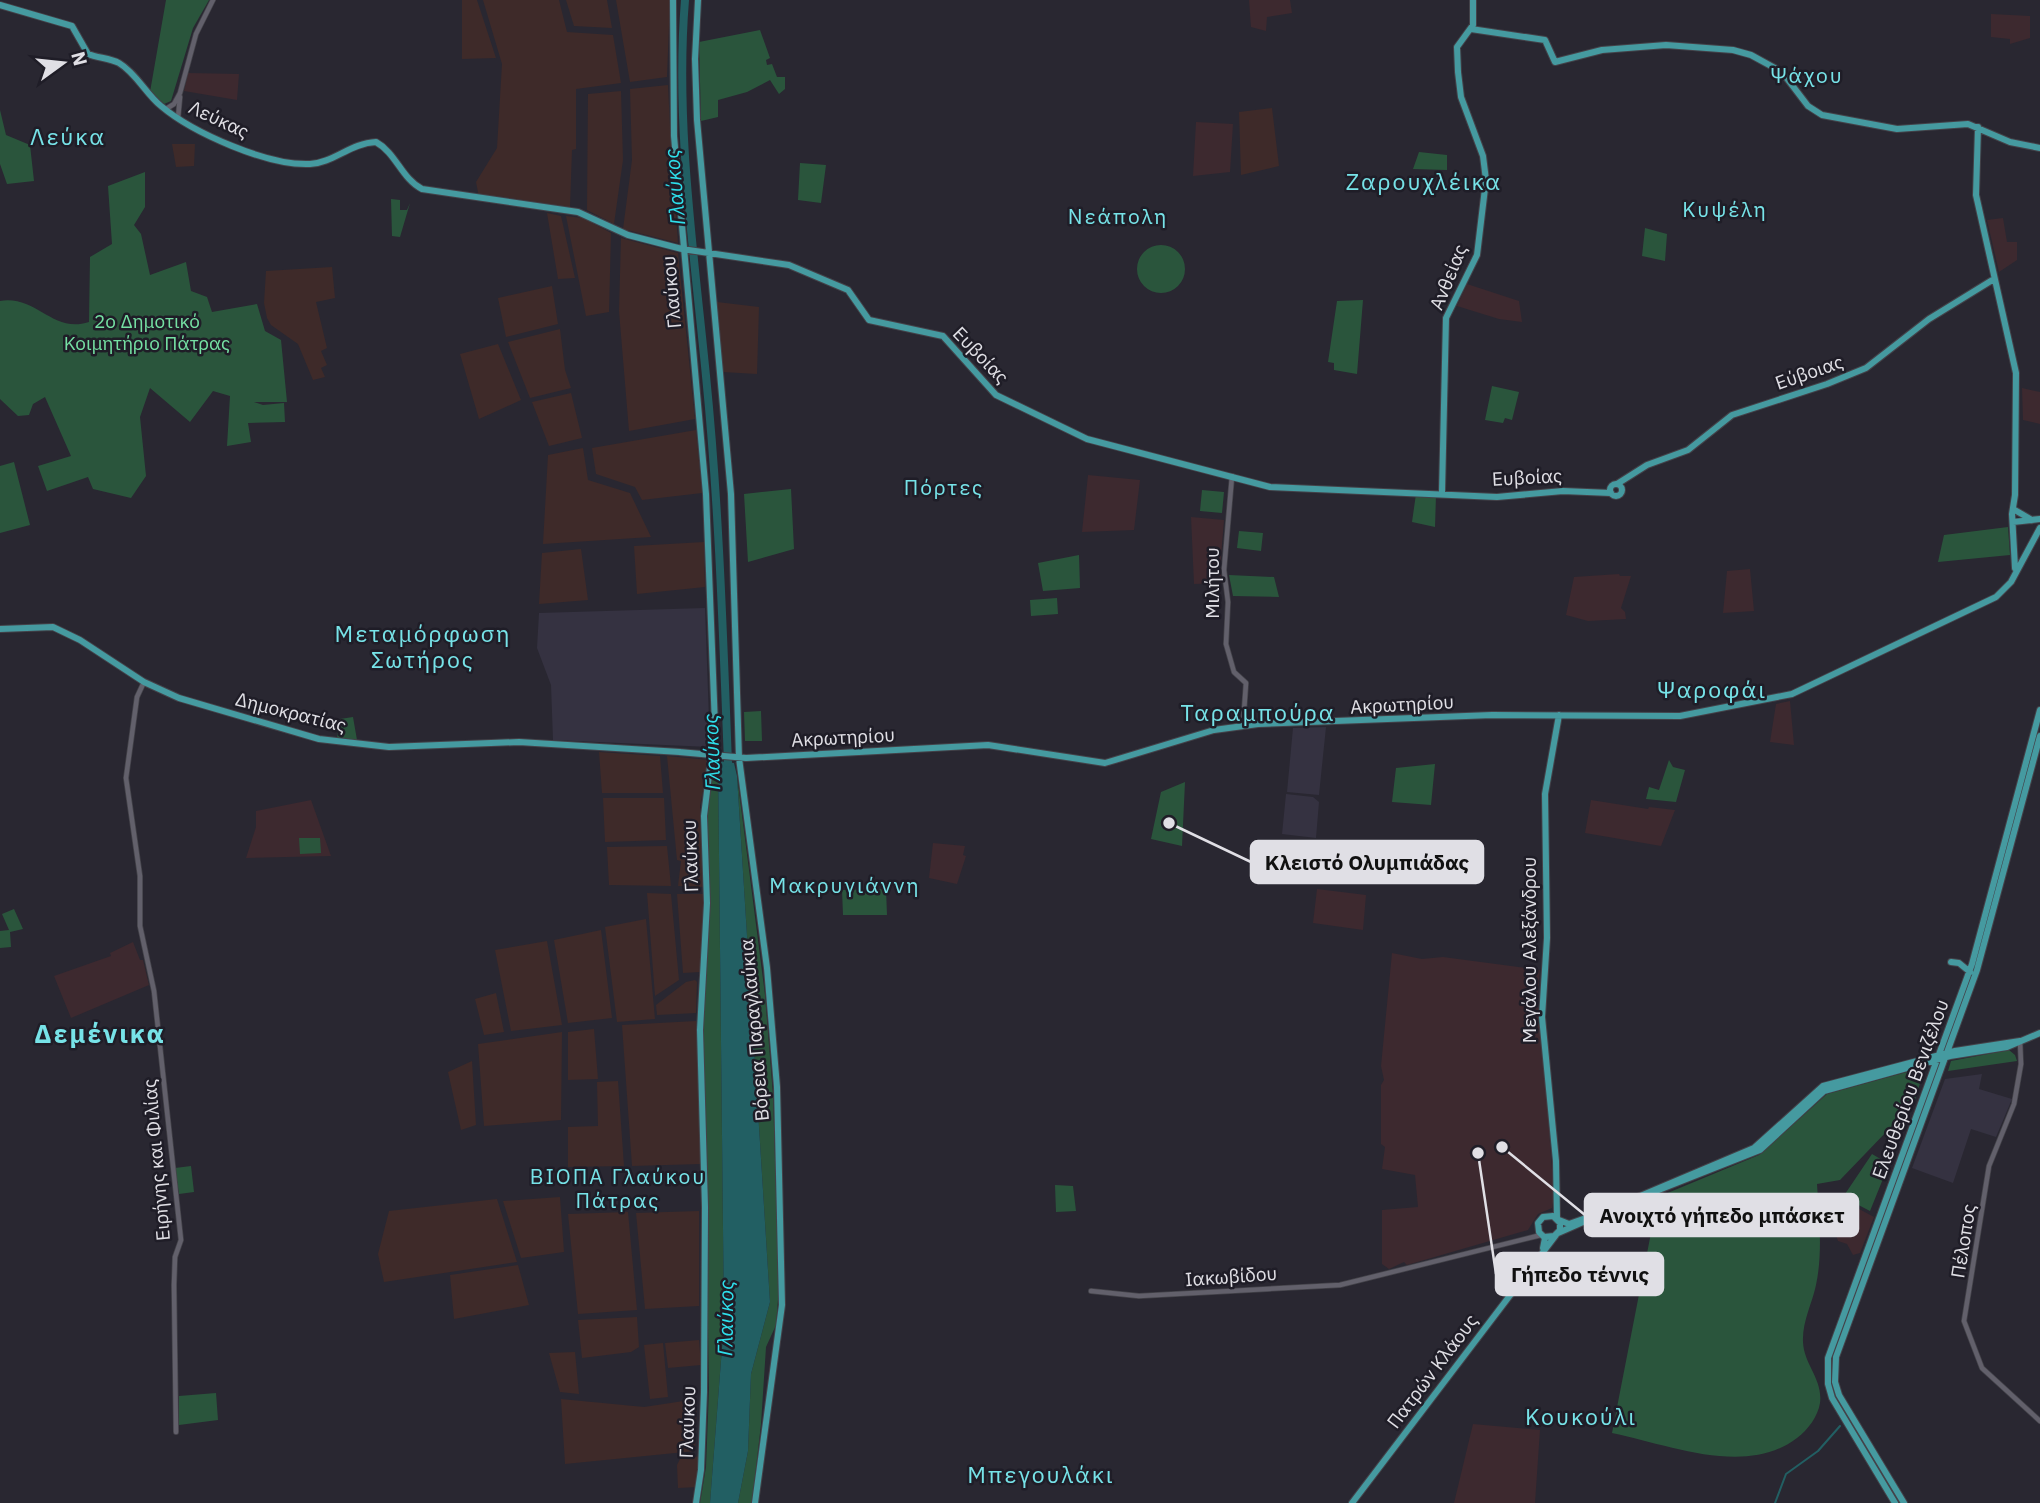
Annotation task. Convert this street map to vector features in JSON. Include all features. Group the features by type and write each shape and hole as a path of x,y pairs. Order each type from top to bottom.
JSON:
{"main road":[{"name":"Γλαύκου","path":"673,0 672,80 707,510 716,755 704,816 707,903 700,1030 705,1207 704,1392 701,1470 696,1503"},
{"path":"698,0 696,105 706,254 731,494 737,756"},
{"name":"Ανθείας","path":"1442,492 1447,379 1446,318 1477,256 1486,180 1483,156 1465,110 1457,47 1471,29 1473,0"},
{"path":"0,5 72,26 87,53 121,64 165,110"},
{"path":"1471,29 1544,40 1555,62 1602,50 1675,45 1733,50 1756,57 1782,72 1808,106 1819,114 1897,129 1961,123 1978,127 2005,140 2040,148"},
{"name":"Λεύκας","path":"165,110 223,141 284,163 316,164 356,145 376,142"},
{"path":"1978,127 1975,191 2017,380 2014,577"},
{"name":"Ευβοίας","path":"376,142 392,155 413,184 422,189 578,212 628,235 684,250 786,264 832,282 852,294 863,316 869,320 947,338 987,387 1005,400 1089,440 1288,489 1442,492 1497,497 1615,488"},
{"name":"Εύβοιας","path":"1615,488 1649,464 1688,450 1731,415 1827,384 1866,368 1929,319 1994,279"},
{"path":"2013,509 2036,520"},
{"path":"2013,522 2036,520"},
{"path":"2014,577 2033,537 2036,520"},
{"path":"2033,537 2040,528"},
{"path":"2016,544 2022,548 2029,547"},
{"name":"Ακρωτηρίου","path":"716,755 766,756 988,745 1105,763 1214,730 1243,726 1488,715 1675,716 1792,694 1996,597 2014,577"},
{"name":"Δημοκρατίας","path":"0,629 53,626 80,640 144,682 179,698 314,738 407,747 519,742 716,755"},
{"name":"Ελευθερίου Βενιζέλου","path":"1904,1503 1844,1407 1835,1382 1835,1370 1840,1346 1943,1056 1969,972 2040,710"},
{"name":"Μεγάλου Αλεξάνδρου","path":"1557,1234 1558,1200 1542,1023 1547,938 1546,784 1559,715"},
{"name":"Ελευθερίου Βενιζέλου","path":"1895,1503 1838,1410 1827,1370 1832,1345 1986,940 2040,736"},
{"name":"Βόρεια Παραγλαύκια","path":"737,756 774,1044 782,1305 755,1503"},
{"path":"1951,962 1959,963 1969,972"},
{"path":"1545,1216 1569,1224 1759,1151 1824,1091 1943,1056 2020,1041 2040,1033"},
{"path":"1538,1259 1544,1246 1538,1225 1554,1209 1558,1200"},
{"path":"1543,1236 1557,1234 1600,1213"},
{"name":"Πατρών Κλάους","path":"1352,1503 1557,1234"}],"street":[{"name":"Λεύκας","path":"165,110 174,104 180,93 196,34 213,0"},
{"path":"178,118 180,93"},
{"name":"Μιλήτου","path":"1232,475 1224,570 1228,598 1226,644 1234,674 1246,682 1243,726"},
{"name":"Ειρήνης και Φιλίας","path":"144,682 137,697 126,778 140,876 140,926 154,991 181,1240 174,1271 176,1432"},
{"name":"Πέλοπος","path":"2020,1041 2021,1064 2014,1104 1989,1166 1964,1321 1984,1371 2040,1421"},
{"path":"1524,1237 1538,1225"},
{"name":"Ιακωβίδου","path":"1090,1291 1147,1296 1247,1288 1329,1286 1373,1279 1524,1237 1543,1236"}],"shaded area":[{"path":"462,0 477,0 496,58 462,59"},
{"path":"483,0 559,0 567,32 613,35 621,83 576,89 576,149 572,150 570,207 496,196 479,197 476,182 497,148 502,64"},
{"path":"566,0 607,0 612,28 574,26"},
{"path":"616,0 670,0 667,77 630,82"},
{"path":"1249,0 1290,0 1292,13 1267,17 1266,31 1251,27"},
{"path":"1991,14 2030,16 2030,38 2010,44 2010,39 1991,37"},
{"path":"188,73 239,74 237,100 184,91"},
{"path":"668,85 678,243 623,229 632,160 630,89"},
{"path":"621,91 623,160 614,224 587,210 588,94"},
{"path":"1272,108 1279,166 1241,175 1239,112"},
{"path":"1196,122 1233,124 1230,172 1193,176"},
{"path":"172,144 195,144 194,166 176,167"},
{"path":"547,213 561,216 575,278 558,279"},
{"path":"566,216 583,218 611,233 609,312 586,316"},
{"path":"2003,218 2007,242 2017,242 2017,260 1999,272 1987,220"},
{"path":"621,238 678,253 695,419 629,431 619,311"},
{"path":"332,267 335,298 316,302 327,348 321,351 327,365 321,368 325,377 313,380 298,344 271,325 267,318 264,303 266,271"},
{"path":"1467,284 1519,301 1522,322 1499,319 1457,306"},
{"path":"552,286 558,324 506,337 498,298"},
{"path":"717,302 759,307 757,374 723,372"},
{"path":"560,329 565,370 571,388 530,398 508,342"},
{"path":"498,344 521,400 479,419 460,354"},
{"path":"2022,388 2040,392 2040,424 2023,420"},
{"path":"571,393 582,438 549,446 532,402"},
{"path":"696,430 702,493 642,500 635,487 596,474 592,448"},
{"path":"583,448 588,480 630,493 651,537 543,544 548,455"},
{"path":"1088,475 1140,480 1134,530 1082,532"},
{"path":"1191,517 1224,520 1220,568 1222,583 1194,584"},
{"path":"704,542 705,587 637,594 634,546"},
{"path":"581,549 588,600 539,604 542,553"},
{"path":"1750,569 1754,611 1723,613 1727,571"},
{"path":"1619,574 1631,576 1621,608 1626,619 1588,621 1566,615 1574,577"},
{"path":"705,608 710,747 553,740 551,685 537,648 539,613"},
{"path":"1790,701 1794,745 1770,742 1776,704"},
{"path":"1326,727 1319,795 1287,792 1293,728"},
{"path":"599,752 660,756 663,793 602,793"},
{"path":"667,756 709,760 700,806 703,887 678,886 681,861 677,860"},
{"path":"1286,794 1313,797 1319,802 1316,838 1282,834"},
{"path":"603,798 664,798 666,840 605,842"},
{"path":"311,800 331,856 246,858 256,827 256,811"},
{"path":"1591,800 1648,809 1675,810 1661,846 1585,833"},
{"path":"933,843 965,846 963,855 966,856 957,884 929,878"},
{"path":"667,846 671,886 609,885 607,847"},
{"path":"1317,889 1366,895 1363,930 1313,923"},
{"path":"647,893 671,894 679,980 655,996"},
{"path":"677,894 706,894 700,972 683,973"},
{"path":"646,919 655,1019 617,1022 605,927"},
{"path":"601,930 612,1018 568,1023 554,940"},
{"path":"547,941 562,1025 511,1031 495,950"},
{"path":"133,942 140,960 143,960 149,985 71,1018 54,976 111,956 110,953"},
{"path":"1392,953 1422,959 1443,957 1540,970 1537,1007 1540,1009 1554,1196 1552,1208 1538,1214 1528,1230 1407,1265 1404,1262 1389,1269 1382,1264 1382,1210 1418,1207 1415,1175 1382,1169 1385,1147 1381,1144 1381,1085 1384,1080 1381,1066"},
{"path":"695,980 696,1013 657,1015 656,1005 686,982"},
{"path":"496,993 504,1032 484,1035 475,999"},
{"path":"696,1021 701,1164 632,1166 622,1025"},
{"path":"594,1029 598,1079 568,1080 568,1032"},
{"path":"562,1032 561,1120 484,1126 478,1044"},
{"path":"472,1061 476,1125 461,1130 448,1072"},
{"path":"1982,1074 1979,1089 2012,1099 1996,1137 1971,1129 1953,1183 1912,1168 1945,1079"},
{"path":"618,1081 624,1166 568,1167 568,1127 598,1126 597,1082"},
{"path":"560,1197 564,1252 521,1258 503,1201"},
{"path":"497,1199 517,1262 384,1282 378,1254 389,1211"},
{"path":"1848,1203 1874,1217 1860,1253 1853,1255 1847,1244 1838,1241 1835,1232"},
{"path":"699,1211 699,1306 645,1309 636,1213"},
{"path":"628,1212 637,1310 578,1314 568,1214"},
{"path":"518,1265 529,1305 454,1319 450,1275"},
{"path":"637,1317 639,1347 631,1352 582,1358 578,1320"},
{"path":"699,1340 701,1365 668,1368 665,1343"},
{"path":"663,1343 668,1397 650,1399 644,1345"},
{"path":"575,1352 579,1394 560,1392 549,1353"},
{"path":"561,1399 644,1407 697,1399 695,1451 565,1464"},
{"path":"1473,1424 1540,1430 1535,1503 1454,1503"},
{"path":"701,1456 698,1487 678,1488 677,1465 680,1459"}],"green space":[{"path":"166,0 209,0 193,28 171,101 164,104 150,92"},
{"path":"760,30 770,58 766,60 767,65 772,64 777,77 785,77 785,89 779,94 770,80 747,92 718,100 718,117 701,121 699,42"},
{"path":"0,110 6,135 30,145 34,181 7,184 0,164"},
{"path":"1419,152 1447,155 1447,170 1413,169"},
{"path":"800,163 826,165 821,203 798,200"},
{"name":"2o Δημοτικό Κοιμητήριο Πάτρας","path":"145,172 145,207 134,225 141,234 150,275 186,262 191,291 207,297 212,312 257,304 265,331 281,340 287,402 254,402 263,405 284,403 285,422 248,423 251,442 227,446 230,396 213,391 190,422 150,388 140,417 146,476 131,498 93,489 88,477 47,491 38,466 71,456 45,397 33,404 29,415 18,416 0,399 0,301 24,303 65,323 89,322 90,257 112,244 108,186"},
{"path":"391,199 400,200 400,210 407,210 410,203 400,237 392,236"},
{"path":"1645,228 1667,234 1665,261 1642,256"},
{"path":"1161,245 1178,252 1185,269 1178,286 1161,293 1144,286 1137,269 1144,252"},
{"path":"1363,300 1357,374 1334,370 1334,363 1328,362 1337,301"},
{"path":"1492,386 1519,392 1512,420 1505,418 1503,423 1485,420"},
{"path":"14,462 30,525 0,533 0,466"},
{"path":"791,489 794,549 748,562 744,494"},
{"path":"1202,490 1224,492 1222,513 1200,511"},
{"path":"1416,494 1436,495 1435,527 1412,522"},
{"path":"2008,527 2010,555 1938,562 1944,535"},
{"path":"1239,531 1263,533 1261,551 1237,548"},
{"path":"1079,555 1080,588 1043,591 1038,563"},
{"path":"1229,575 1274,577 1279,597 1233,596"},
{"path":"1057,598 1058,614 1031,616 1030,600"},
{"path":"761,711 762,741 745,741 744,712"},
{"path":"353,717 357,740 337,738 340,719"},
{"path":"1669,760 1673,767 1685,770 1676,802 1646,799 1649,787 1659,790"},
{"path":"718,761 724,1322 710,1503 700,1503 706,1467 709,1390 703,1018 710,892 707,808 713,768"},
{"path":"1435,764 1431,805 1392,802 1396,768"},
{"path":"737,776 765,995 773,1095 779,1287 776,1325 766,1347 752,1503 738,1503 748,1451 751,1374 770,1302"},
{"path":"1185,782 1182,846 1151,839 1161,792"},
{"path":"299,838 320,838 321,853 300,854"},
{"path":"886,889 887,915 843,915 842,890"},
{"path":"14,909 23,929 10,932 11,947 0,948 0,931 9,930 2,914"},
{"path":"2009,1050 2017,1061 1948,1071 1951,1061"},
{"path":"1925,1067 1914,1103 1840,1180 1817,1184 1819,1260 1803,1342 1806,1358 1819,1387 1820,1403 1809,1427 1797,1438 1777,1449 1755,1455 1731,1457 1707,1455 1612,1433 1658,1197 1759,1155 1827,1094"},
{"path":"1872,1154 1889,1164 1870,1211 1843,1197"},
{"path":"191,1166 194,1192 179,1194 175,1168"},
{"path":"1055,1185 1073,1186 1076,1211 1056,1212"},
{"path":"216,1393 218,1420 179,1425 179,1396"}],"water":[{"path":"718,761 734,763 737,776 770,1302 751,1374 748,1451 738,1503 710,1503 724,1322"}],"waterway":[{"name":"Γλαύκος","path":"685,0 682,94 684,141 714,473 728,763"},
{"path":"1775,1503 1786,1474 1818,1451 1840,1426"}],"place":[{"name":"Κλειστό Ολυμπιάδας","path":"1169,823"},
{"name":"Ανοιχτό γήπεδο μπάσκετ","path":"1502,1147"},
{"name":"Γήπεδο τέννις","path":"1478,1153"}],"district":[{"name":"Ψάχου","path":"1807,75"},
{"name":"Λεύκα","path":"68,136"},
{"name":"Ζαρουχλέικα","path":"1424,181"},
{"name":"Κυψέλη","path":"1725,209"},
{"name":"Νεάπολη","path":"1118,216"},
{"name":"Πόρτες","path":"944,487"},
{"name":"Μεταμόρφωση Σωτήρος","path":"423,646"},
{"name":"Ψαροφάι","path":"1712,689"},
{"name":"Ταραμπούρα","path":"1258,712"},
{"name":"Μακρυγιάννη","path":"845,885"},
{"name":"Δεμένικα","path":"100,1033"},
{"name":"ΒΙΟΠΑ Γλαύκου Πάτρας","path":"618,1188"},
{"name":"Κουκούλι","path":"1581,1416"},
{"name":"Μπεγουλάκι","path":"1041,1474"}]}
